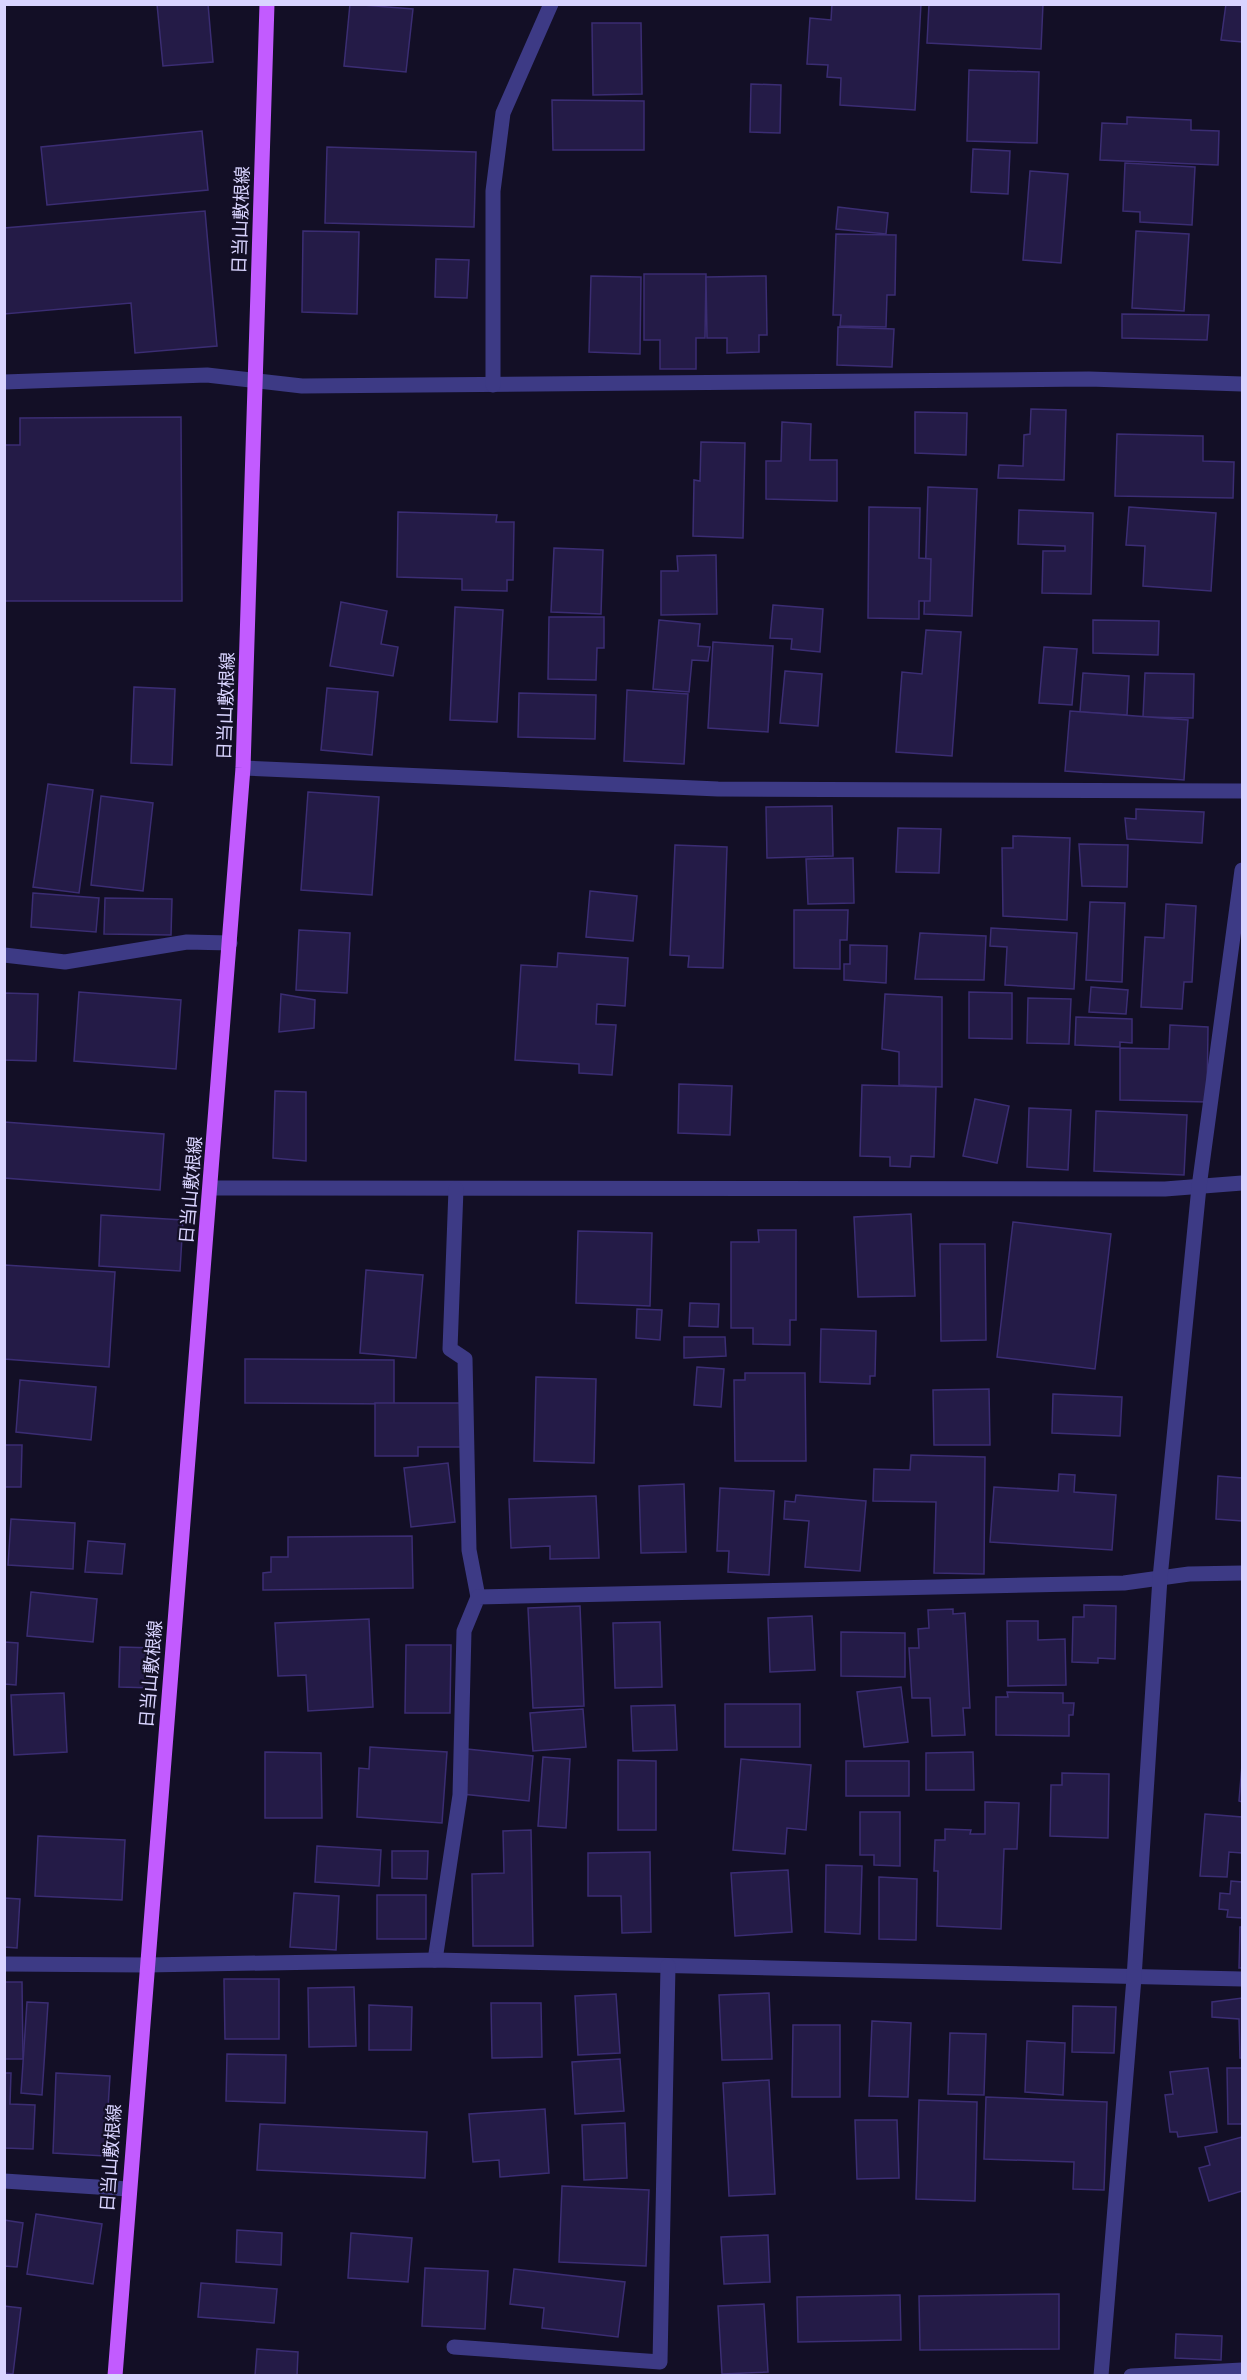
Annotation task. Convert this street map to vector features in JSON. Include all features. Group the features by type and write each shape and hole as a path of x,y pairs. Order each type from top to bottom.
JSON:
{"main road":[{"name":"日当山敷根線","path":"115,2376 128,2189 211,1188 243,768 267,4"}],"street":[{"path":"493,385 493,191 503,113 551,4"},
{"path":"4,382 207,375 302,386 1089,379 1242,384"},
{"path":"243,768 718,789 1242,791"},
{"path":"1101,2376 1134,1978 1160,1578 1198,1187 1242,870"},
{"path":"4,955 65,962 187,942 230,943"},
{"path":"211,1188 1165,1189 1242,1183"},
{"path":"435,1960 460,1795 464,1631 478,1596 469,1550 465,1359 450,1350 456,1189"},
{"path":"478,1596 1124,1583 1160,1578 1242,1573"},
{"path":"4,1964 146,1965 435,1960 1242,1979"},
{"path":"454,2347 660,2362 668,1966"},
{"path":"4,2181 128,2189"},
{"path":"1131,2376 1242,2370"}],"building":[{"path":"157,4 208,4 213,62 163,66"},
{"path":"350,4 413,9 406,72 344,66"},
{"path":"832,4 921,4 915,110 840,105 841,78 827,77 828,65 807,64 810,18 831,20"},
{"path":"929,4 1043,4 1041,49 927,43"},
{"path":"1226,4 1242,4 1242,42 1221,40"},
{"path":"592,23 641,23 642,94 593,95"},
{"path":"969,70 1039,72 1037,143 967,141"},
{"path":"751,84 781,85 780,133 750,132"},
{"path":"552,100 644,101 644,150 553,150"},
{"path":"1127,117 1191,120 1191,130 1219,131 1218,165 1100,160 1102,123 1127,124"},
{"path":"202,131 208,190 47,205 41,147"},
{"path":"327,147 476,152 474,227 325,223"},
{"path":"973,149 1010,151 1008,194 971,192"},
{"path":"1125,163 1195,167 1192,225 1140,222 1140,212 1123,211"},
{"path":"1030,171 1068,174 1061,263 1023,260"},
{"path":"838,207 888,213 886,234 836,229"},
{"path":"205,211 217,346 135,353 131,303 4,314 4,228"},
{"path":"303,231 359,232 357,314 302,312"},
{"path":"1136,231 1189,234 1184,311 1132,308"},
{"path":"836,234 896,235 895,295 887,295 886,327 840,326 841,315 833,315"},
{"path":"436,259 469,260 467,298 435,297"},
{"path":"644,274 706,274 705,338 696,338 696,369 660,369 660,340 644,340"},
{"path":"591,276 641,277 640,354 589,352"},
{"path":"766,276 767,335 759,335 759,352 727,353 727,338 707,338 706,277"},
{"path":"1122,314 1209,315 1207,340 1122,338"},
{"path":"838,327 894,329 892,367 837,365"},
{"path":"1031,409 1066,410 1064,480 998,478 999,465 1023,466 1024,435 1030,434"},
{"path":"915,412 967,413 966,455 915,453"},
{"path":"181,417 182,601 4,601 4,445 20,445 20,418"},
{"path":"782,422 811,424 810,460 837,460 837,501 766,499 766,461 781,461"},
{"path":"1117,434 1203,436 1203,461 1234,462 1233,498 1115,496"},
{"path":"701,442 745,443 743,538 693,536 694,480 700,481"},
{"path":"928,487 977,489 972,616 924,614"},
{"path":"869,507 920,508 919,558 931,559 930,601 919,601 919,619 868,618"},
{"path":"1129,507 1216,513 1211,591 1143,586 1145,546 1126,545"},
{"path":"1019,510 1093,513 1091,594 1042,593 1043,551 1065,551 1065,546 1018,544"},
{"path":"398,512 497,515 496,522 514,522 513,580 507,580 507,591 462,590 462,579 397,577"},
{"path":"554,548 603,550 601,614 551,612"},
{"path":"716,555 717,614 661,615 661,571 678,571 677,556"},
{"path":"341,602 387,611 381,644 398,647 393,676 330,666"},
{"path":"773,605 823,609 820,652 791,649 792,639 770,638"},
{"path":"455,607 503,610 497,722 450,720"},
{"path":"549,617 604,617 604,648 597,648 596,680 548,679"},
{"path":"659,620 700,624 698,646 710,647 708,661 692,660 689,692 653,689"},
{"path":"1093,620 1159,621 1158,655 1093,653"},
{"path":"926,630 961,632 952,756 896,752 902,672 922,674"},
{"path":"713,642 773,646 768,732 708,728"},
{"path":"1044,647 1077,649 1072,705 1039,703"},
{"path":"785,671 822,674 818,726 780,723"},
{"path":"1083,673 1129,676 1127,715 1080,712"},
{"path":"1145,673 1194,674 1193,718 1143,717"},
{"path":"134,687 175,689 172,765 131,763"},
{"path":"327,688 378,692 372,755 321,750"},
{"path":"627,690 688,694 684,764 624,761"},
{"path":"519,693 596,695 595,739 518,737"},
{"path":"1070,711 1188,720 1184,780 1065,771"},
{"path":"48,784 93,790 79,893 33,887"},
{"path":"308,792 379,797 372,895 301,890"},
{"path":"101,796 153,803 143,891 91,885"},
{"path":"832,806 833,856 767,858 766,807"},
{"path":"1136,809 1204,812 1202,843 1127,839 1125,818 1136,819"},
{"path":"898,828 941,829 939,873 896,872"},
{"path":"1013,836 1070,838 1067,920 1003,916 1002,848 1013,848"},
{"path":"1079,844 1128,845 1127,887 1082,886"},
{"path":"675,845 727,847 723,968 688,967 689,956 670,955"},
{"path":"853,858 854,903 808,904 806,859"},
{"path":"590,891 637,896 633,941 586,937"},
{"path":"33,893 99,898 96,932 31,927"},
{"path":"105,898 172,899 171,935 104,934"},
{"path":"1090,902 1125,903 1122,982 1086,980"},
{"path":"1166,904 1196,906 1192,982 1184,982 1182,1009 1141,1007 1145,937 1164,938"},
{"path":"794,910 848,910 847,940 840,940 840,969 794,968"},
{"path":"991,928 1077,933 1074,989 1005,985 1007,947 990,946"},
{"path":"299,930 350,933 347,993 296,990"},
{"path":"920,933 986,936 984,980 915,979"},
{"path":"850,945 887,946 886,983 844,980 844,964 850,964"},
{"path":"558,953 628,958 625,1006 597,1004 596,1024 616,1025 612,1075 579,1073 579,1064 515,1060 521,965 557,967"},
{"path":"1091,987 1128,990 1126,1014 1089,1012"},
{"path":"79,992 181,1000 176,1069 74,1061"},
{"path":"969,992 1012,993 1012,1039 969,1038"},
{"path":"4,993 38,994 36,1061 4,1060"},
{"path":"281,994 315,1000 314,1028 279,1032"},
{"path":"885,994 942,997 942,1087 899,1085 899,1052 882,1049"},
{"path":"1028,998 1071,999 1069,1044 1027,1043"},
{"path":"1076,1017 1132,1019 1132,1043 1120,1042 1120,1047 1075,1045"},
{"path":"1170,1025 1208,1027 1207,1102 1120,1100 1120,1048 1169,1049"},
{"path":"679,1084 732,1086 730,1135 678,1133"},
{"path":"862,1085 936,1087 934,1157 911,1156 910,1167 890,1166 890,1157 860,1156"},
{"path":"275,1091 306,1092 306,1161 273,1158"},
{"path":"975,1099 1009,1106 997,1163 963,1156"},
{"path":"1029,1108 1071,1110 1068,1170 1027,1167"},
{"path":"1096,1111 1187,1115 1184,1175 1094,1171"},
{"path":"4,1122 164,1134 160,1190 4,1178"},
{"path":"911,1214 915,1296 858,1297 854,1217"},
{"path":"101,1215 183,1220 180,1271 99,1266"},
{"path":"1013,1222 1111,1234 1095,1369 997,1357"},
{"path":"758,1230 796,1230 796,1320 790,1320 790,1345 753,1344 753,1328 731,1328 731,1242 759,1242"},
{"path":"578,1231 652,1233 650,1306 576,1303"},
{"path":"940,1244 985,1244 986,1340 941,1341"},
{"path":"4,1265 115,1272 109,1367 4,1359"},
{"path":"366,1270 423,1275 416,1358 360,1353"},
{"path":"690,1303 719,1304 718,1327 689,1326"},
{"path":"637,1309 662,1310 660,1340 636,1338"},
{"path":"821,1329 876,1331 875,1376 870,1376 870,1384 820,1382"},
{"path":"684,1337 725,1337 726,1356 684,1358"},
{"path":"245,1359 394,1360 394,1404 245,1403"},
{"path":"697,1367 724,1369 721,1407 694,1405"},
{"path":"745,1373 805,1373 806,1461 735,1461 734,1380 745,1380"},
{"path":"536,1377 596,1379 594,1463 534,1461"},
{"path":"20,1380 96,1387 91,1440 16,1432"},
{"path":"989,1389 990,1445 934,1445 933,1390"},
{"path":"1053,1394 1122,1397 1120,1436 1052,1433"},
{"path":"375,1403 464,1403 464,1447 418,1447 418,1456 375,1456"},
{"path":"4,1445 22,1445 21,1487 4,1487"},
{"path":"911,1455 985,1457 984,1574 934,1573 936,1502 873,1501 874,1469 910,1470"},
{"path":"448,1463 455,1522 411,1527 404,1468"},
{"path":"1059,1474 1075,1475 1074,1492 1116,1495 1112,1550 990,1542 994,1487 1058,1491"},
{"path":"1218,1476 1242,1478 1242,1521 1216,1519"},
{"path":"684,1484 686,1552 641,1553 639,1486"},
{"path":"720,1488 774,1491 769,1575 728,1572 729,1551 717,1551"},
{"path":"796,1495 866,1501 860,1571 805,1567 809,1521 784,1519 785,1501 795,1502"},
{"path":"596,1496 599,1558 550,1559 550,1546 511,1548 509,1499"},
{"path":"11,1519 75,1523 73,1569 8,1565"},
{"path":"412,1536 413,1588 263,1590 263,1573 271,1572 271,1557 288,1557 288,1537"},
{"path":"88,1541 125,1544 122,1574 85,1572"},
{"path":"31,1592 97,1599 93,1642 27,1636"},
{"path":"1084,1605 1116,1606 1115,1659 1098,1658 1098,1663 1072,1662 1073,1617 1084,1617"},
{"path":"580,1606 584,1706 533,1708 528,1608"},
{"path":"953,1609 953,1614 965,1613 970,1708 963,1708 965,1735 932,1736 930,1698 912,1698 909,1648 919,1648 918,1629 929,1628 928,1610"},
{"path":"812,1616 815,1670 770,1672 768,1618"},
{"path":"369,1619 373,1707 308,1711 306,1675 278,1676 275,1623"},
{"path":"1007,1621 1038,1621 1038,1640 1065,1639 1066,1685 1008,1686"},
{"path":"660,1622 662,1687 615,1688 613,1623"},
{"path":"841,1632 905,1633 905,1677 841,1676"},
{"path":"4,1642 18,1643 16,1685 4,1684"},
{"path":"406,1645 451,1645 450,1713 405,1713"},
{"path":"120,1647 157,1648 155,1688 119,1687"},
{"path":"901,1687 908,1742 864,1747 857,1692"},
{"path":"1007,1692 1063,1693 1063,1703 1074,1703 1073,1715 1069,1715 1069,1736 996,1735 996,1697 1008,1697"},
{"path":"64,1693 67,1752 14,1755 11,1695"},
{"path":"725,1704 800,1704 800,1747 725,1747"},
{"path":"675,1705 677,1750 633,1751 631,1706"},
{"path":"583,1709 586,1747 533,1751 530,1713"},
{"path":"370,1747 447,1752 442,1823 357,1817 359,1768 369,1769"},
{"path":"467,1749 533,1756 529,1801 462,1794"},
{"path":"265,1752 321,1753 322,1818 265,1818"},
{"path":"973,1752 974,1790 926,1790 926,1753"},
{"path":"543,1757 570,1759 566,1828 538,1826"},
{"path":"741,1759 811,1765 806,1830 787,1828 785,1854 733,1850"},
{"path":"618,1760 656,1761 656,1830 618,1830"},
{"path":"846,1761 909,1761 909,1796 846,1796"},
{"path":"1242,1765 1242,1802 1239,1801"},
{"path":"1062,1773 1109,1774 1108,1838 1050,1836 1051,1785 1062,1785"},
{"path":"985,1802 1019,1803 1017,1849 1004,1849 1001,1929 937,1926 938,1871 934,1871 935,1840 945,1840 945,1829 971,1830 970,1834 985,1834"},
{"path":"860,1812 900,1812 900,1866 874,1865 874,1855 860,1855"},
{"path":"1205,1814 1242,1817 1242,1853 1229,1852 1227,1877 1200,1876"},
{"path":"531,1830 533,1946 473,1946 472,1874 504,1873 503,1831"},
{"path":"38,1836 125,1840 122,1900 35,1896"},
{"path":"317,1846 381,1850 379,1886 315,1882"},
{"path":"392,1851 428,1851 427,1879 392,1878"},
{"path":"650,1852 651,1932 622,1933 621,1896 588,1896 588,1853"},
{"path":"826,1865 862,1866 860,1934 825,1932"},
{"path":"788,1870 792,1932 735,1936 731,1873"},
{"path":"879,1877 917,1879 916,1940 879,1939"},
{"path":"1231,1881 1242,1882 1242,1918 1227,1917 1228,1910 1219,1909 1220,1893 1230,1894"},
{"path":"294,1893 339,1896 336,1950 290,1947"},
{"path":"377,1895 426,1895 426,1939 377,1939"},
{"path":"4,1898 20,1899 17,1948 4,1947"},
{"path":"1240,1927 1242,1927 1242,1968 1239,1968"},
{"path":"224,1979 279,1979 279,2039 225,2039"},
{"path":"4,1982 22,1982 23,2059 4,2059"},
{"path":"354,1987 356,2046 309,2047 308,1988"},
{"path":"769,1993 772,2059 722,2060 719,1995"},
{"path":"616,1994 620,2053 578,2055 575,1996"},
{"path":"1242,1998 1242,2058 1240,2058 1239,2019 1212,2017 1212,2002"},
{"path":"27,2002 48,2003 42,2095 21,2093"},
{"path":"491,2003 541,2003 542,2057 492,2058"},
{"path":"369,2005 412,2007 411,2050 369,2050"},
{"path":"1073,2006 1116,2007 1114,2053 1072,2052"},
{"path":"872,2021 911,2023 908,2097 869,2096"},
{"path":"793,2025 840,2025 840,2097 792,2097"},
{"path":"950,2033 986,2034 984,2095 948,2094"},
{"path":"1027,2041 1065,2043 1063,2095 1025,2092"},
{"path":"227,2054 286,2055 285,2103 226,2101"},
{"path":"620,2059 624,2111 575,2114 572,2062"},
{"path":"1208,2068 1217,2132 1178,2137 1177,2132 1170,2132 1165,2095 1173,2094 1170,2072"},
{"path":"1227,2068 1242,2068 1242,2124 1228,2124"},
{"path":"4,2073 11,2073 10,2104 35,2105 33,2149 4,2148"},
{"path":"56,2073 110,2076 105,2156 53,2153"},
{"path":"769,2080 775,2194 729,2196 723,2083"},
{"path":"986,2097 1107,2102 1104,2190 1073,2189 1074,2162 984,2159"},
{"path":"919,2100 977,2102 975,2201 916,2199"},
{"path":"545,2109 549,2173 500,2177 499,2160 473,2162 469,2114"},
{"path":"855,2120 897,2120 899,2178 857,2179"},
{"path":"625,2123 627,2178 584,2180 582,2125"},
{"path":"260,2124 427,2132 425,2178 257,2170"},
{"path":"1242,2137 1242,2191 1209,2201 1199,2168 1210,2165 1205,2147"},
{"path":"562,2186 649,2190 646,2266 559,2262"},
{"path":"36,2214 102,2224 93,2284 27,2274"},
{"path":"4,2220 23,2223 17,2267 4,2266"},
{"path":"237,2230 282,2233 281,2265 236,2262"},
{"path":"351,2233 412,2238 408,2282 348,2278"},
{"path":"768,2235 770,2282 724,2284 721,2237"},
{"path":"425,2268 488,2271 485,2329 422,2326"},
{"path":"514,2269 625,2282 618,2337 542,2328 544,2308 510,2304"},
{"path":"201,2283 277,2289 274,2323 198,2317"},
{"path":"1059,2294 1059,2349 920,2350 919,2296"},
{"path":"900,2295 901,2340 798,2342 797,2297"},
{"path":"764,2304 768,2372 722,2374 718,2306"},
{"path":"4,2306 21,2308 13,2374 4,2373"},
{"path":"1176,2334 1222,2336 1221,2360 1175,2358"},
{"path":"257,2349 298,2352 297,2376 255,2376"}]}
